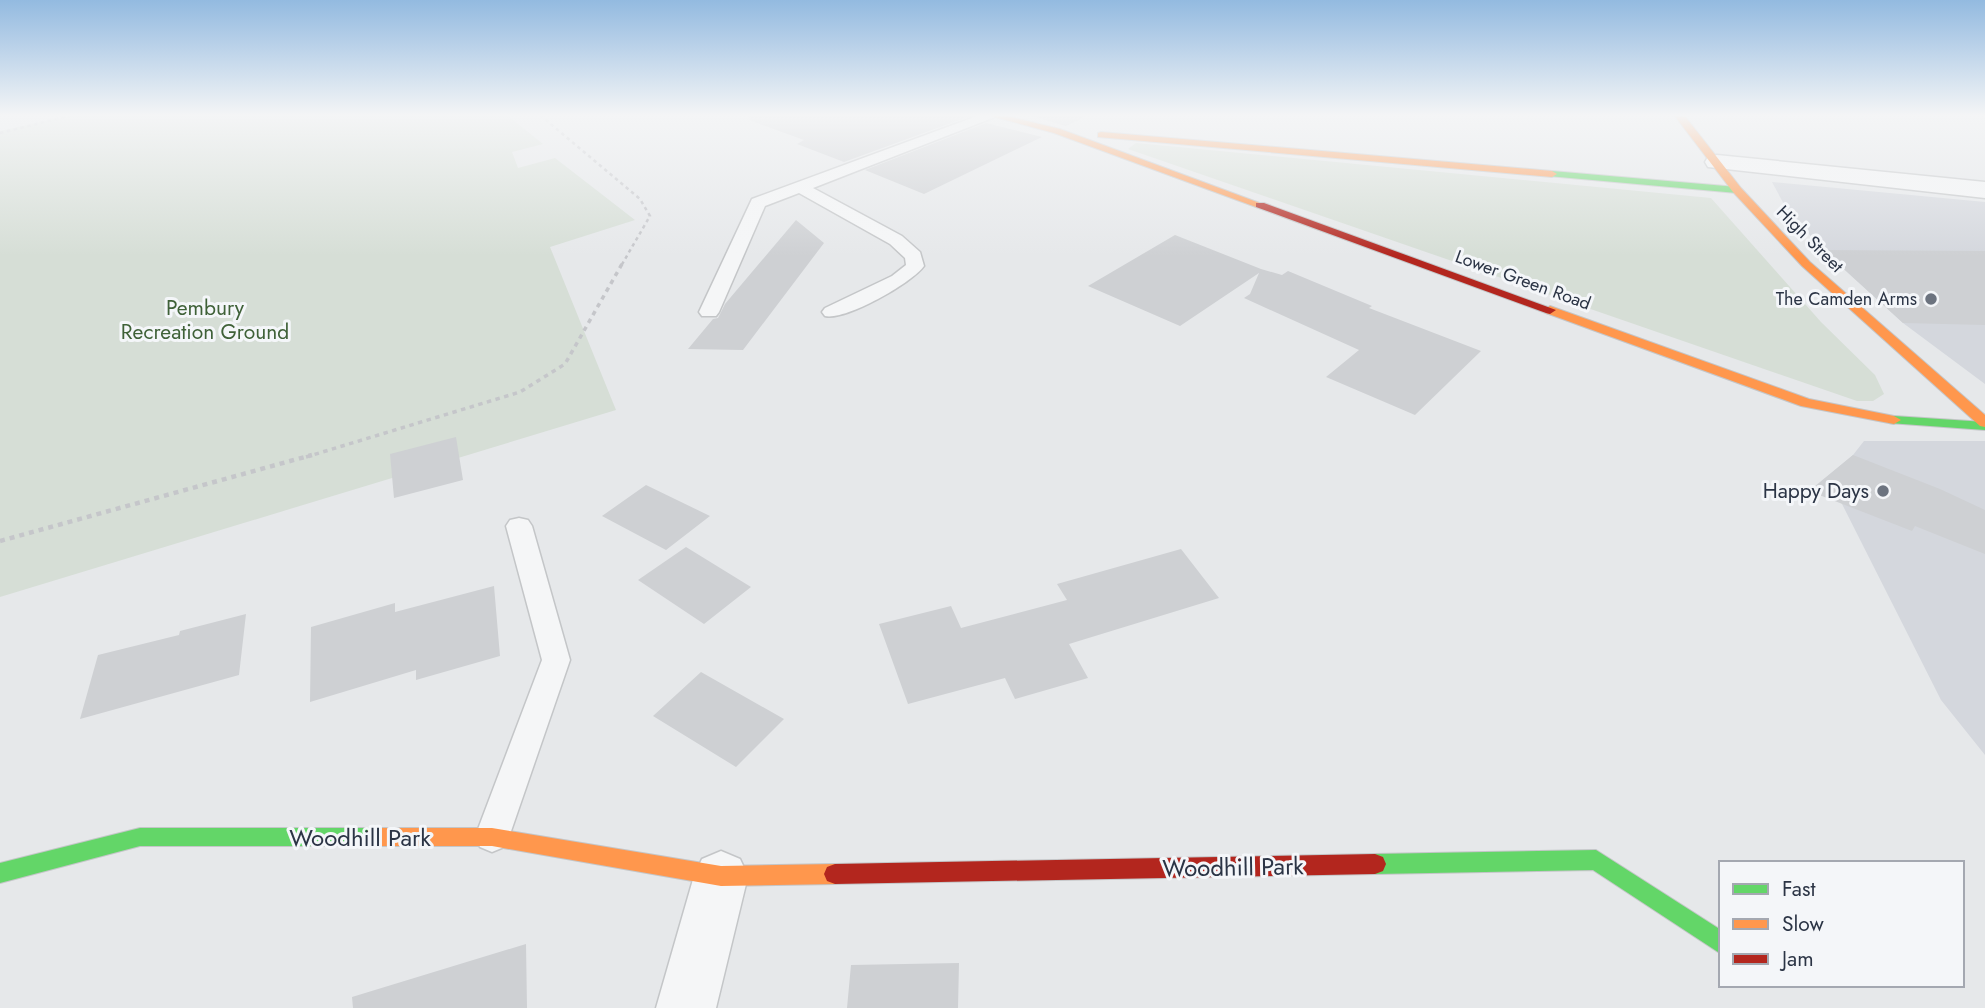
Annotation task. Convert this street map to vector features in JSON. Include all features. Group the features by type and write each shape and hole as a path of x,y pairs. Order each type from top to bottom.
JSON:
{"street":[{"name":"Lower Green Road","path":"1142,162 1806,403 1874,419 1921,424 1985,425"},
{"name":"Lower Green Road","path":"1415,162 1737,190"},
{"name":"High Street","path":"1717,162 1737,190 1806,264 1985,425"},
{"path":"1717,162 1985,190"},
{"name":"Woodhill Park","path":"0,873 139,837 492,837 721,876 1596,860 1719,942"},
{"path":"686,1008 721,876"}],"lane":[{"path":"709,312 758,203 866,162"},
{"path":"799,187 896,240 914,256 915,266 899,280 832,312"},
{"path":"492,837 556,660 519,526"}],"path":[{"path":"0,541 330,450 495,400 520,392 565,364 650,216 640,199 596,162"}],"shaded area":[{"path":"1772,182 1985,202 1985,384 1903,323 1823,250 1786,208"},
{"path":"1864,441 1985,441 1985,755 1941,700 1842,504 1823,480 1853,455"}],"green space":[{"name":"Pembury Recreation Ground","path":"0,162 516,162 518,168 540,162 560,162 635,220 550,247 616,410 0,597"},
{"path":"1166,162 1335,162 1711,198 1821,322 1875,375 1884,394 1873,401 1857,401"}],"building":[{"path":"885,162 990,162 924,194 865,170"},
{"path":"796,220 824,243 743,350 688,349 713,319 718,318 725,304"},
{"path":"1175,235 1261,269 1282,275 1288,271 1372,306 1369,308 1481,351 1415,415 1326,377 1359,350 1244,298 1250,294 1259,273 1180,326 1088,286"},
{"name":"The Camden Arms","path":"1823,250 1985,251 1985,325 1903,323"},
{"path":"456,437 463,480 394,498 390,454"},
{"path":"1853,455 1985,510 1985,554 1915,526 1912,531 1809,491"},
{"path":"646,485 710,516 666,550 602,516"},
{"path":"686,547 751,587 704,624 638,580"},
{"path":"1181,549 1219,598 1069,644 1088,678 1015,699 1005,678 908,704 879,624 951,606 961,628 1067,600 1057,584"},
{"path":"494,586 500,656 416,680 416,670 310,702 311,627 395,603 395,612"},
{"path":"246,614 239,675 80,719 98,655 179,635 180,631"},
{"path":"701,672 784,719 736,767 653,716"},
{"path":"526,944 527,1008 353,1008 352,997"},
{"path":"959,963 958,1008 847,1008 851,965"}],"traffic: fast":[{"path":"1552,174 1737,190"},
{"path":"1894,420 1985,426"},
{"path":"0,873 140,837 376,837"},
{"path":"1375,864 1596,860 1719,942"}],"traffic: slow":[{"path":"1142,162 1260,205"},
{"path":"1414,162 1552,174"},
{"path":"1715,162 1737,190 1806,264 1985,423"},
{"path":"1550,310 1806,403 1894,420"},
{"path":"376,837 492,837 721,876 835,874"}],"traffic: jam":[{"path":"1260,205 1550,310"},
{"path":"835,874 1375,864"}],"place":[{"name":"The Camden Arms","path":"1931,299"},
{"name":"Happy Days","path":"1883,491"}]}
